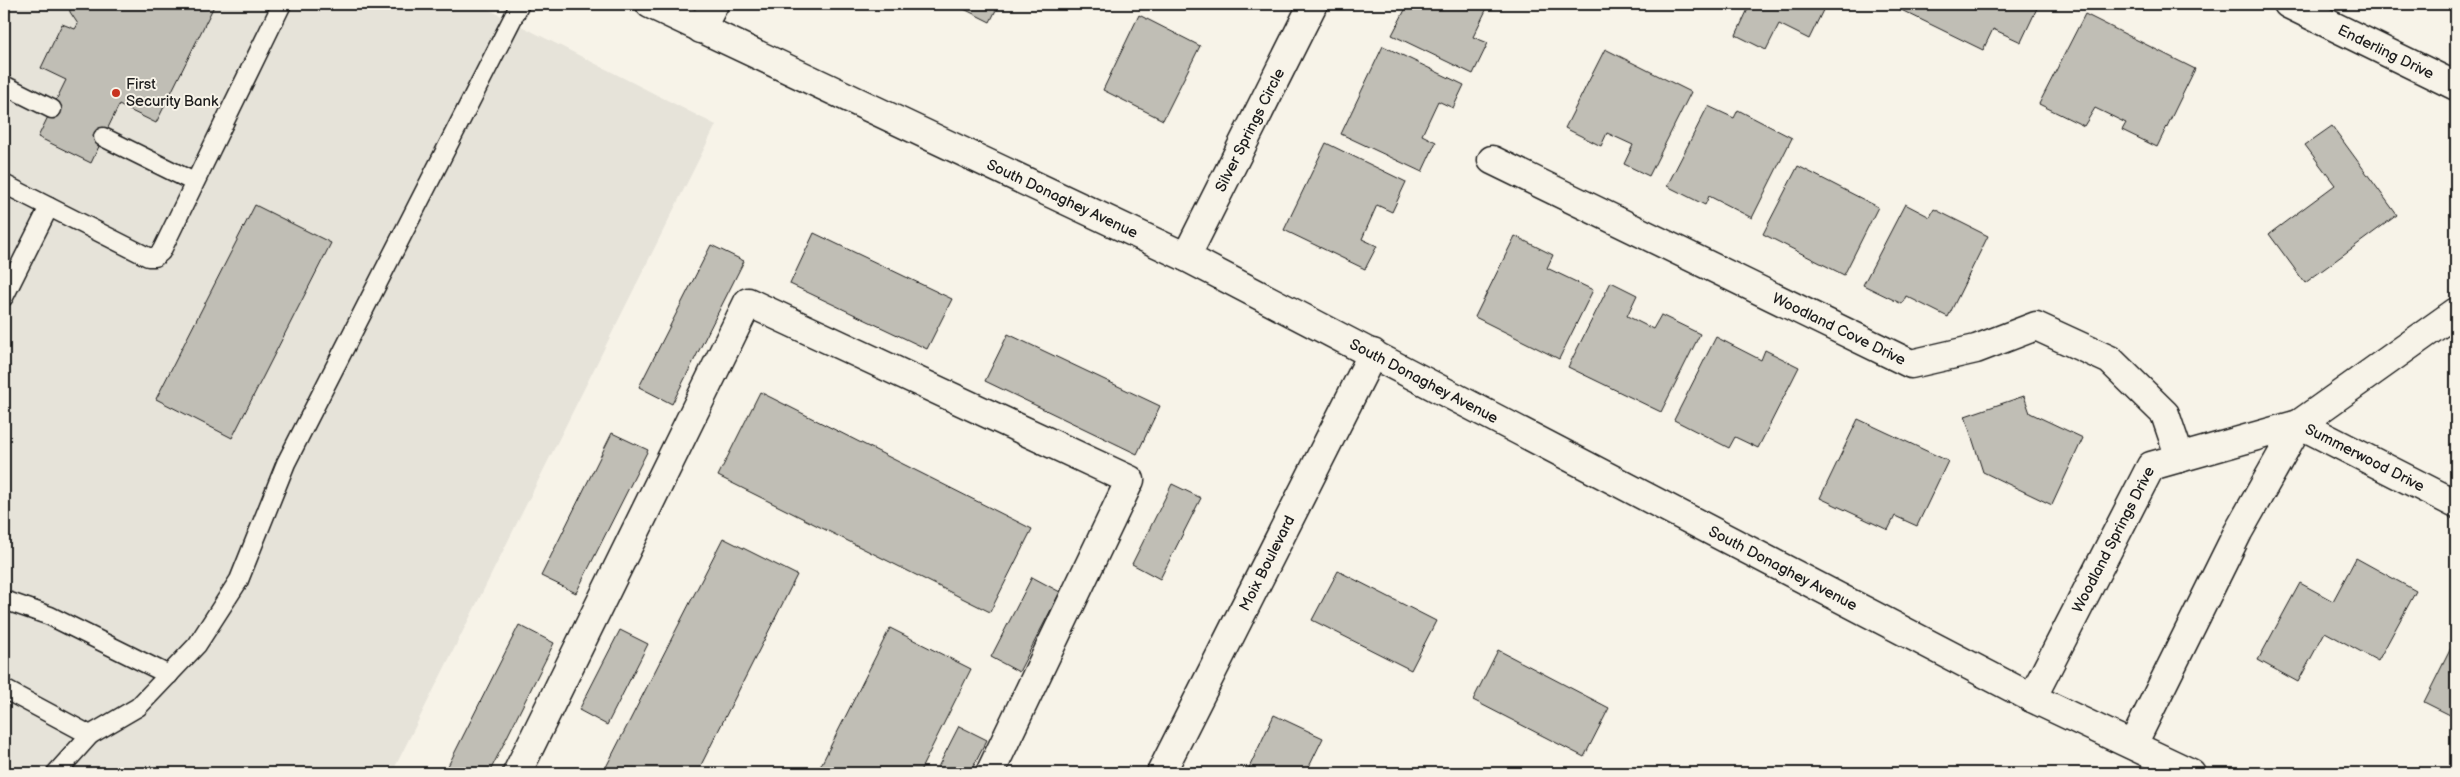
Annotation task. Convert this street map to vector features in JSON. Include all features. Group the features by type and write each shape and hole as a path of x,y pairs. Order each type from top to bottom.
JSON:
{"street":[{"name":"South Donaghey Avenue","path":"650,4 1186,256 2032,698 2134,744 2191,773"},
{"path":"701,29 714,4"},
{"name":"Silver Springs Circle","path":"1186,256 1313,4"},
{"name":"Enderling Drive","path":"2288,4 2456,86"},
{"name":"Woodland Cove Drive","path":"1492,160 1911,364 1976,349 2036,326 2110,360 2165,414 2180,458"},
{"path":"517,773 748,302 1130,480 990,773"},
{"name":"Woodland Springs Drive","path":"2032,698 2151,466 2299,424 2456,312"},
{"name":"Moix Boulevard","path":"1161,773 1374,353"},
{"name":"Woodland Springs Drive","path":"2134,744 2238,532 2299,424"},
{"name":"Summerwood Drive","path":"2299,424 2456,504"}],"lane":[{"path":"4,184 148,257 155,257 161,252 282,4"},
{"path":"56,773 90,735 138,707 169,675 197,645 239,580 286,463 520,4"},
{"path":"4,85 52,109"},
{"path":"103,137 194,182"},
{"path":"5,294 49,207"},
{"path":"4,600 50,616 169,675"},
{"path":"4,689 90,735"}],"shaded area":[{"path":"4,4 478,4 716,125 392,773 4,773"}],"building":[{"name":"First Security Bank","path":"69,4 215,4 156,123 119,105 91,163 38,137 66,80 41,68 62,24 75,29 78,24 70,12"},
{"path":"954,4 999,4 990,22"},
{"path":"1408,4 1489,4 1473,37 1488,43 1473,74 1392,35"},
{"path":"1737,4 1826,4 1809,39 1779,24 1766,50 1736,35 1748,9"},
{"path":"1891,4 2039,4 2021,42 1993,29 1983,50"},
{"path":"2085,14 2195,69 2157,147 2122,130 2126,123 2095,108 2084,126 2039,104"},
{"path":"1139,15 1200,46 1163,120 1103,90"},
{"path":"1383,46 1464,85 1453,108 1438,101 1422,135 1436,142 1422,172 1341,134"},
{"path":"1605,49 1691,92 1649,176 1624,164 1633,145 1607,133 1601,146 1565,128"},
{"path":"1708,106 1734,118 1738,110 1792,138 1752,218 1709,196 1705,205 1667,186"},
{"path":"2332,126 2397,215 2305,283 2269,234 2335,185 2305,145"},
{"path":"1326,143 1406,182 1392,212 1377,205 1362,239 1377,246 1365,269 1284,230"},
{"path":"1798,166 1878,207 1844,275 1763,234"},
{"path":"1905,204 1930,217 1934,209 1988,236 1948,317 1906,296 1902,304 1863,285"},
{"path":"255,205 331,243 232,438 156,399"},
{"path":"814,233 952,299 927,349 790,284"},
{"path":"1515,236 1553,255 1547,268 1593,290 1559,359 1475,317"},
{"path":"711,245 744,261 672,404 639,387"},
{"path":"1611,282 1637,295 1627,316 1653,329 1661,315 1700,334 1661,412 1568,367"},
{"path":"1008,334 1160,406 1137,454 985,381"},
{"path":"1716,337 1761,360 1765,350 1799,367 1758,448 1735,437 1729,448 1674,420"},
{"path":"760,392 1032,529 990,612 718,476"},
{"path":"2024,396 2030,413 2083,438 2052,505 1983,472 1965,416"},
{"path":"1858,419 1948,461 1917,526 1895,516 1888,530 1820,498"},
{"path":"612,433 648,450 576,593 541,576"},
{"path":"1172,484 1201,498 1160,579 1132,564"},
{"path":"723,538 797,575 697,773 603,773"},
{"path":"2356,558 2416,591 2378,661 2325,632 2298,682 2258,660 2300,583 2333,601"},
{"path":"1338,571 1436,621 1411,670 1312,620"},
{"path":"1032,577 1060,592 1019,672 991,657"},
{"path":"519,625 554,643 489,773 463,773 448,766"},
{"path":"890,628 971,669 919,773 817,773"},
{"path":"620,630 648,644 607,725 579,710"},
{"path":"2456,638 2456,718 2424,702"},
{"path":"1498,650 1609,708 1584,757 1473,700"},
{"path":"1274,715 1323,738 1306,773 1247,772"},
{"path":"959,726 987,740 970,773 935,773"}],"place":[{"name":"First Security Bank","path":"116,93"}]}
